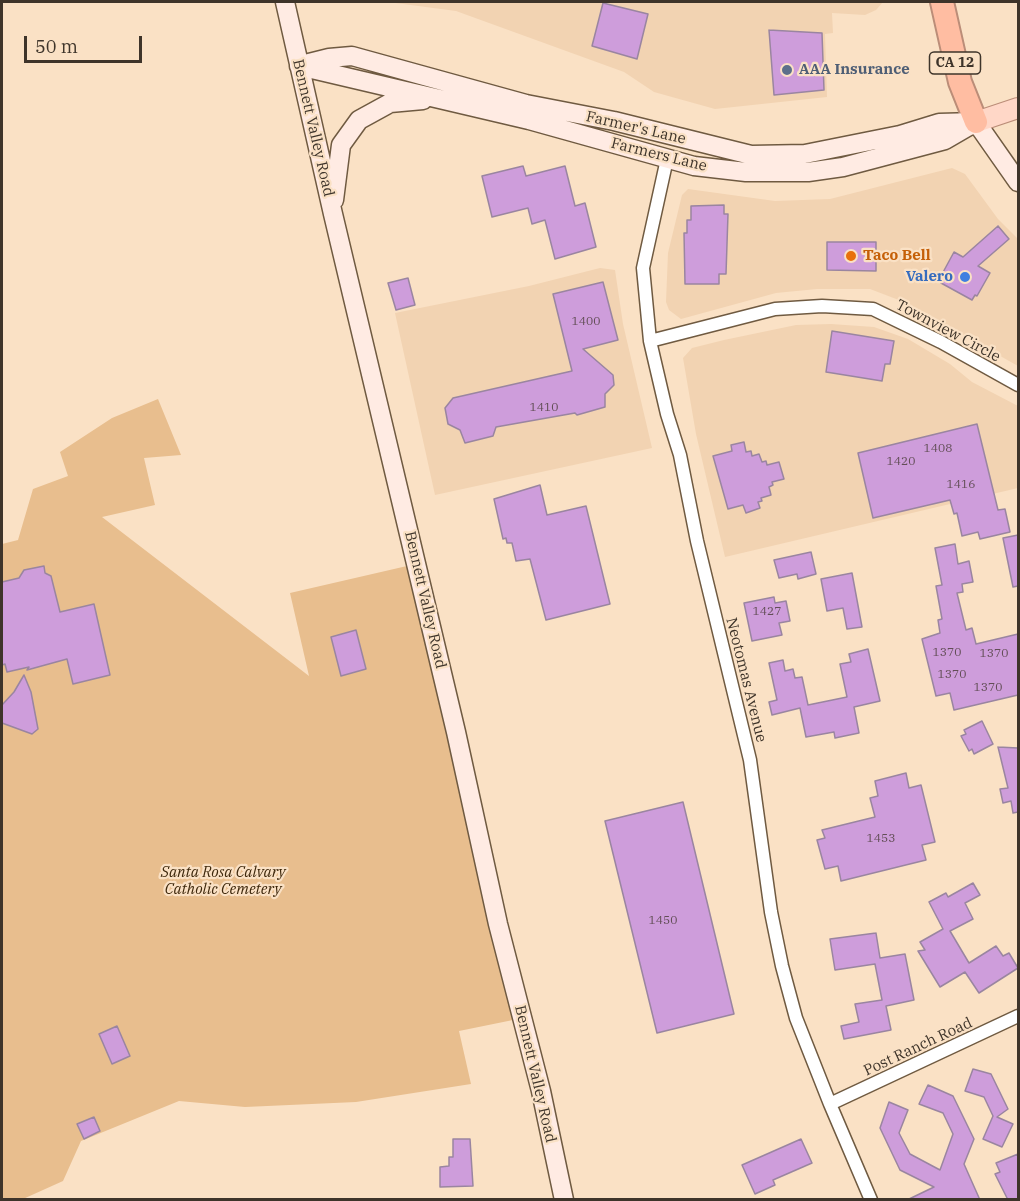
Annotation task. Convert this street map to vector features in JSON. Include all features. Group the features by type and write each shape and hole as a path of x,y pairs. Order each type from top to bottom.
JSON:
{"highway":[{"name":"CA 12","path":"942,2 960,82 976,122"}],"main road":[{"name":"Farmers Lane","path":"976,122 1018,108"}],"street":[{"name":"Bennett Valley Road","path":"285,2 449,701 498,924 541,1091 564,1200"},
{"name":"Farmer's Lane","path":"299,66 329,58 352,56 526,104 614,121 752,154 805,154 900,135 939,123 976,122"},
{"name":"Farmers Lane","path":"299,66 529,120 694,166 746,172 797,172 843,167 945,140 976,122"},
{"path":"333,214 341,146 359,120 390,104 436,99"},
{"path":"976,122 1018,182"},
{"name":"Neotomas Avenue","path":"667,159 643,268 650,341 667,414 680,455 697,541 750,760 771,912 782,966 796,1018 872,1200"},
{"name":"Townview Circle","path":"650,341 775,309 822,306 873,309 941,342 1018,385"},
{"name":"Post Ranch Road","path":"830,1104 1018,1016"}],"shaded area":[{"path":"388,2 883,2 876,10 865,15 832,13 833,33 825,34 827,97 715,109 654,92 624,72 456,11"},
{"path":"952,168 965,174 998,219 1018,239 1018,366 904,302 870,289 817,289 776,293 681,319 669,310 666,302 668,253 682,195 688,189 775,201 830,199"},
{"path":"600,268 615,270 623,324 652,448 435,495 395,313 529,286"},
{"path":"831,324 874,327 908,339 950,364 972,382 1018,406 1018,488 725,557 696,434 683,358 692,348 724,340 796,325"}],"green space":[{"name":"Santa Rosa Calvary Catholic Cemetery","path":"158,399 181,455 144,458 155,505 102,517 309,676 290,593 407,566 513,1020 459,1031 471,1084 356,1102 245,1107 179,1101 81,1141 63,1181 23,1199 2,1199 2,544 18,540 33,489 68,476 60,452 112,418"}],"building":[{"path":"603,3 648,14 637,59 592,46"},
{"path":"769,30 822,33 824,90 774,95"},
{"path":"523,166 526,176 565,166 575,206 585,203 596,247 555,259 545,220 532,224 528,208 492,217 482,176"},
{"path":"724,205 724,214 728,214 726,274 719,274 719,284 685,284 684,233 687,233 687,220 691,220 691,206"},
{"name":"Valero","path":"998,226 1009,239 978,266 990,273 977,296 975,295 972,300 941,283 944,278 941,276 954,252 963,257"},
{"name":"Taco Bell","path":"827,242 876,242 876,271 827,270"},
{"path":"408,278 415,305 396,310 388,283"},
{"path":"603,282 618,340 583,349 613,375 614,385 605,394 605,407 577,415 575,413 496,427 493,436 465,443 460,430 448,424 445,408 453,398 572,371 553,294"},
{"path":"832,331 894,341 890,364 885,364 882,381 826,372"},
{"path":"977,424 998,510 1005,509 1010,532 980,539 978,532 962,536 957,513 954,514 950,500 873,518 858,453"},
{"path":"744,442 746,452 751,451 752,456 759,454 762,462 766,461 767,465 779,462 784,479 772,482 773,485 769,487 771,495 761,498 762,501 758,502 760,508 746,513 743,505 728,509 713,456 732,451 731,445"},
{"path":"540,485 547,515 586,506 610,604 546,620 530,559 516,561 512,543 507,543 506,538 503,539 494,499"},
{"path":"1018,535 1018,586 1013,587 1003,538"},
{"path":"955,544 958,564 969,561 973,582 962,584 963,592 957,593 966,630 972,628 976,644 1018,634 1018,695 954,710 950,693 936,696 922,639 940,633 938,620 942,619 936,586 942,585 935,548"},
{"path":"811,552 816,574 798,579 797,574 779,578 774,560"},
{"path":"44,566 45,573 51,576 60,612 94,604 110,675 73,684 67,659 27,670 29,667 7,672 5,664 2,665 2,582 19,578 24,570"},
{"path":"852,573 862,627 847,629 843,608 827,611 821,579"},
{"path":"774,597 775,603 786,601 790,621 779,623 782,635 752,641 744,603"},
{"path":"356,630 366,669 341,676 331,637"},
{"path":"868,649 880,701 854,707 859,733 835,738 834,732 806,737 800,708 772,715 769,702 777,700 769,663 783,660 785,671 793,669 795,678 802,677 808,705 847,697 840,664 851,662 849,654"},
{"path":"24,675 31,692 38,729 32,734 2,723 2,705 14,692"},
{"path":"982,721 993,744 974,754 972,749 969,751 961,736 966,734 964,730"},
{"path":"998,747 1018,748 1018,812 1013,813 1011,801 1003,803 1000,789 1008,788"},
{"path":"906,773 909,788 921,785 935,842 922,845 926,860 841,881 838,866 825,869 817,840 825,838 822,830 875,817 870,798 878,796 875,781"},
{"path":"683,802 734,1014 657,1033 605,821"},
{"path":"973,883 980,895 965,903 973,919 950,931 969,963 996,946 1003,956 1009,953 1018,968 979,993 965,972 940,987 918,951 925,950 920,942 943,929 929,902 946,893 948,897"},
{"path":"876,933 880,958 905,954 914,1000 886,1006 891,1030 844,1039 841,1026 859,1022 855,1004 882,1000 875,964 835,970 830,939"},
{"path":"117,1026 130,1056 112,1064 99,1034"},
{"path":"973,1069 991,1074 1008,1109 997,1117 1013,1124 1002,1147 983,1139 993,1116 984,1097 965,1091"},
{"path":"928,1085 953,1096 974,1139 964,1164 980,1200 907,1200 934,1187 900,1170 880,1128 889,1102 908,1110 899,1133 910,1154 940,1170 953,1134 943,1113 919,1104"},
{"path":"94,1117 100,1131 84,1139 77,1124"},
{"path":"453,1139 470,1139 473,1186 440,1187 440,1167 449,1166 449,1157 453,1157"},
{"path":"801,1139 812,1163 773,1180 775,1185 755,1194 742,1165"},
{"path":"1018,1154 1018,1200 1008,1200 995,1174 1000,1172 996,1163"}],"place":[{"name":"AAA Insurance","path":"787,70"},
{"name":"Taco Bell","path":"851,256"},
{"name":"Valero","path":"965,277"}]}
